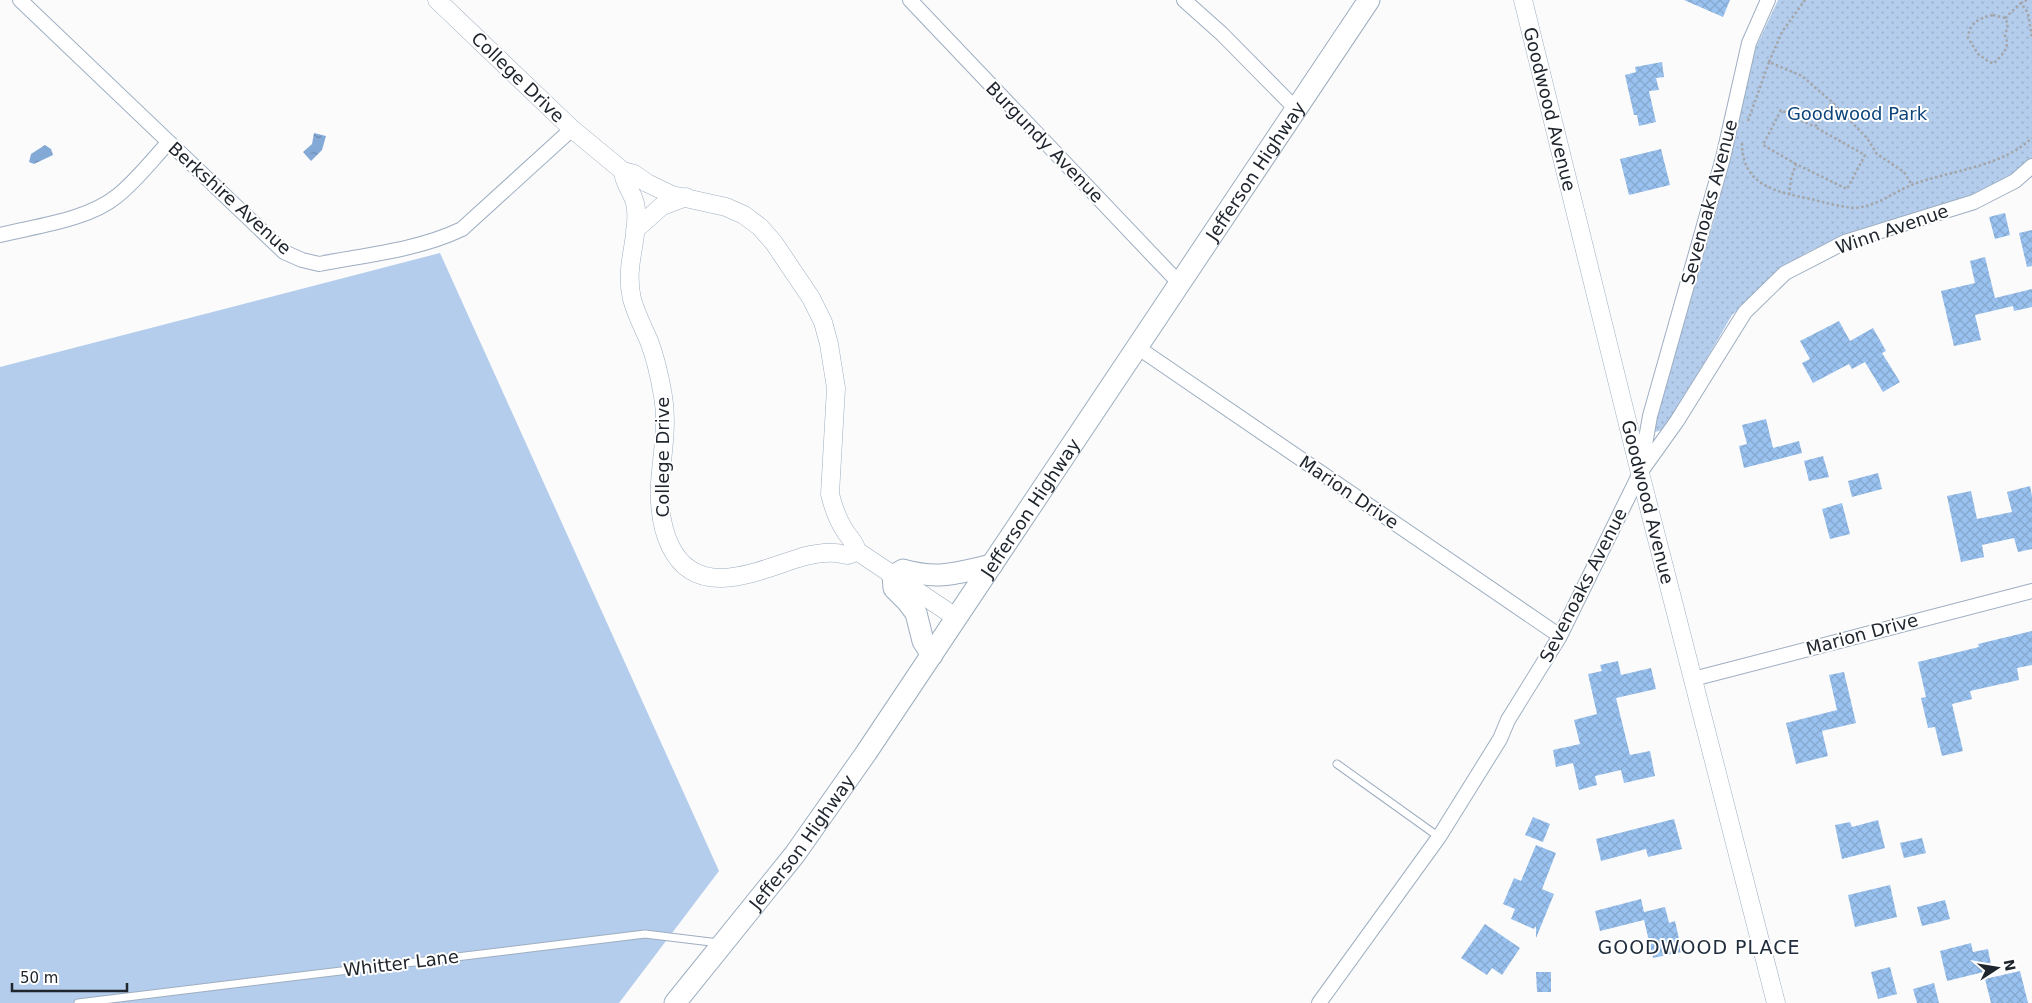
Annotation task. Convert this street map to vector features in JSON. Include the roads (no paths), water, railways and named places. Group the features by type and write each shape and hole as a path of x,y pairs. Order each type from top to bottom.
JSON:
{"main road":[{"name":"Jefferson Highway","path":"675,1003 795,854 957,618 1369,0"},
{"path":"932,655 923,641 916,613 894,588 893,576 903,570 928,576 947,576 992,565"}],"street":[{"name":"Berkshire Avenue","path":"20,0 284,252 302,260 319,264 426,243 462,229 572,129"},
{"name":"College Drive","path":"437,0 572,129 623,171 634,174 660,190 726,207 744,215 774,243 797,275 823,322 829,344 836,388 830,494 840,522 855,542 857,551 957,618"},
{"name":"Burgundy Avenue","path":"910,0 1180,284"},
{"path":"1184,0 1222,34 1296,109"},
{"name":"Goodwood Avenue","path":"1523,0 1640,472 1776,1003"},
{"name":"Sevenoaks Avenue","path":"1319,1003 1439,837 1560,636 1640,472 1650,416 1723,158 1749,43 1768,0"},
{"path":"0,235 95,209 117,196 168,143"},
{"name":"Winn Avenue","path":"1640,472 1677,422 1745,312 1785,273 1846,242 1974,202 2015,181 2032,166"},
{"name":"College Drive","path":"623,171 624,181 634,197 636,208 636,230 629,266 632,300 649,343 660,380 665,414 659,508 662,526 677,558 705,576 720,578 738,576 823,552 846,555 857,551"},
{"path":"636,230 662,206 686,198"},
{"name":"Marion Drive","path":"1137,347 1560,636"},
{"name":"Marion Drive","path":"1693,679 2032,591"}],"lane":[{"path":"1337,764 1439,837"},
{"name":"Whitter Lane","path":"78,1003 645,934 724,944"}],"water":[{"path":"314,133 326,136 322,150 311,161 303,152 312,144"},
{"path":"45,145 51,149 53,155 34,164 29,162 31,154"}],"district":[{"name":"GOODWOOD PLACE","path":"1699,947"}],"park label":[{"name":"Goodwood Park","path":"1857,113"}]}
